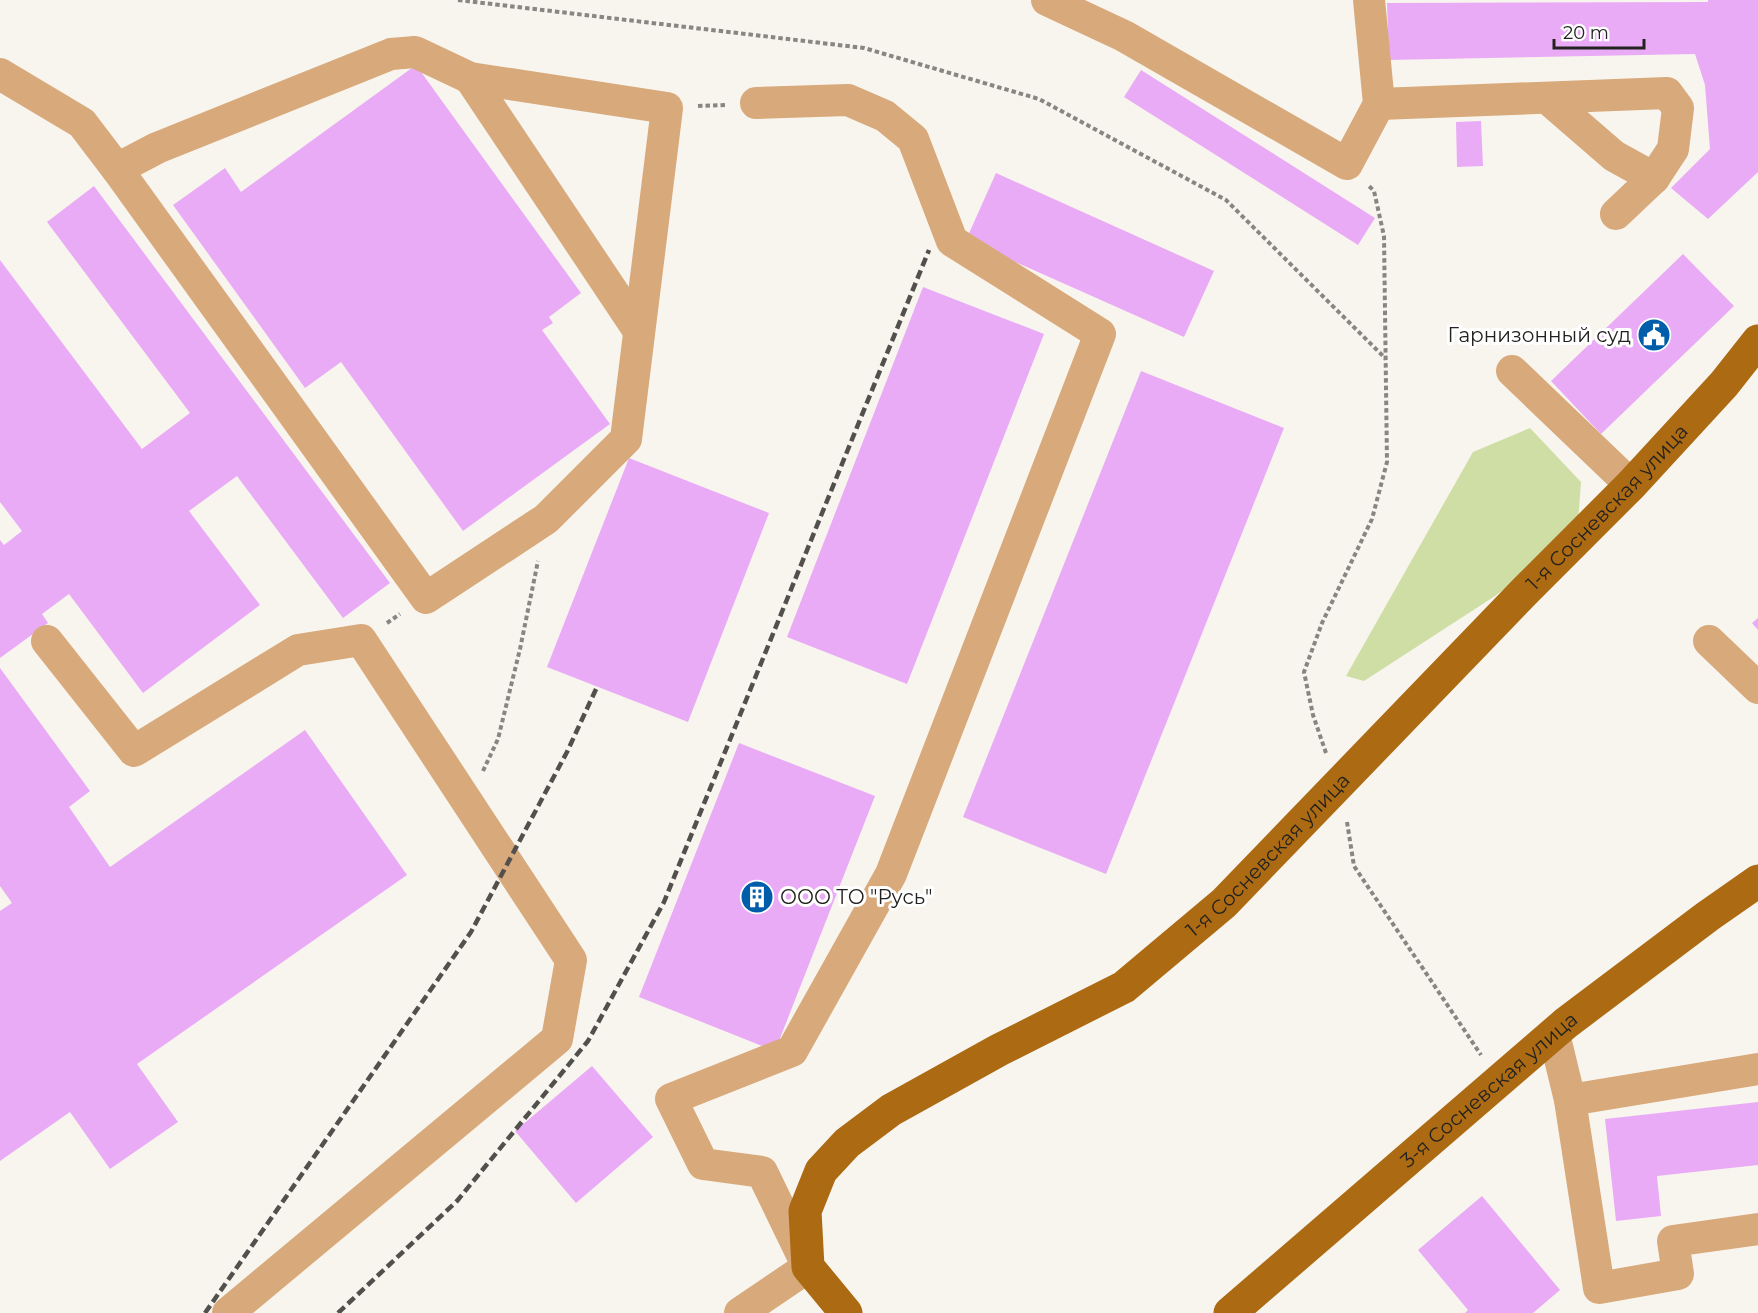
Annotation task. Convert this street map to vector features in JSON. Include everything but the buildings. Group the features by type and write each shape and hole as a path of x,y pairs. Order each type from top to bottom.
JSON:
{"main road":[{"name":"1-я Сосневская улица","path":"808,1267 805,1211 821,1171 846,1143 891,1110 999,1050 1124,987 1224,903 1526,590 1631,485 1724,384 1758,341"},
{"name":"3-я Сосневская улица","path":"1230,1313 1554,1034 1708,916 1758,881"},
{"path":"808,1267 846,1313"}],"street":[{"path":"1047,0 1124,36 1347,164 1379,104 1369,0"},
{"path":"0,74 82,123 426,598 546,519 626,439 667,108 470,78 415,52 391,54 157,147 117,169"},
{"path":"470,78 639,331"},
{"path":"1379,104 1667,93 1678,108 1673,149 1654,178 1616,214"},
{"path":"1547,98 1614,156 1654,178"},
{"path":"740,1313 808,1267 762,1172 703,1164 671,1099 792,1051 816,1009 891,874 1100,334 952,241 913,139 885,116 848,100 756,103"},
{"path":"1512,371 1631,485"},
{"path":"47,640 134,751 298,650 361,640 571,960 557,1039 228,1313"},
{"path":"1709,640 1758,688"},
{"path":"1554,1034 1570,1100 1601,1301 1678,1274 1673,1241 1758,1229"},
{"path":"1570,1100 1758,1069"}],"path":[{"path":"458,0 864,48 1040,99 1226,200 1386,359"},
{"path":"667,108 756,103"},
{"path":"1347,164 1374,191 1384,236 1387,462 1372,519 1322,623 1304,672 1313,715 1330,765 1340,784 1354,866 1479,1052 1502,1078"},
{"path":"467,802 498,739 520,649 546,519"},
{"path":"361,640 426,598"}],"green space":[{"path":"1530,428 1581,482 1577,535 1495,596 1364,681 1346,676 1473,452"}],"railway":[{"path":"338,1313 457,1201 588,1041 664,902 929,250"},
{"path":"205,1313 471,932 567,752 597,687"}],"place":[{"name":"Гарнизонный суд","path":"1654,335"},
{"name":"ООО ТО \"Русь\"","path":"757,897"}]}
